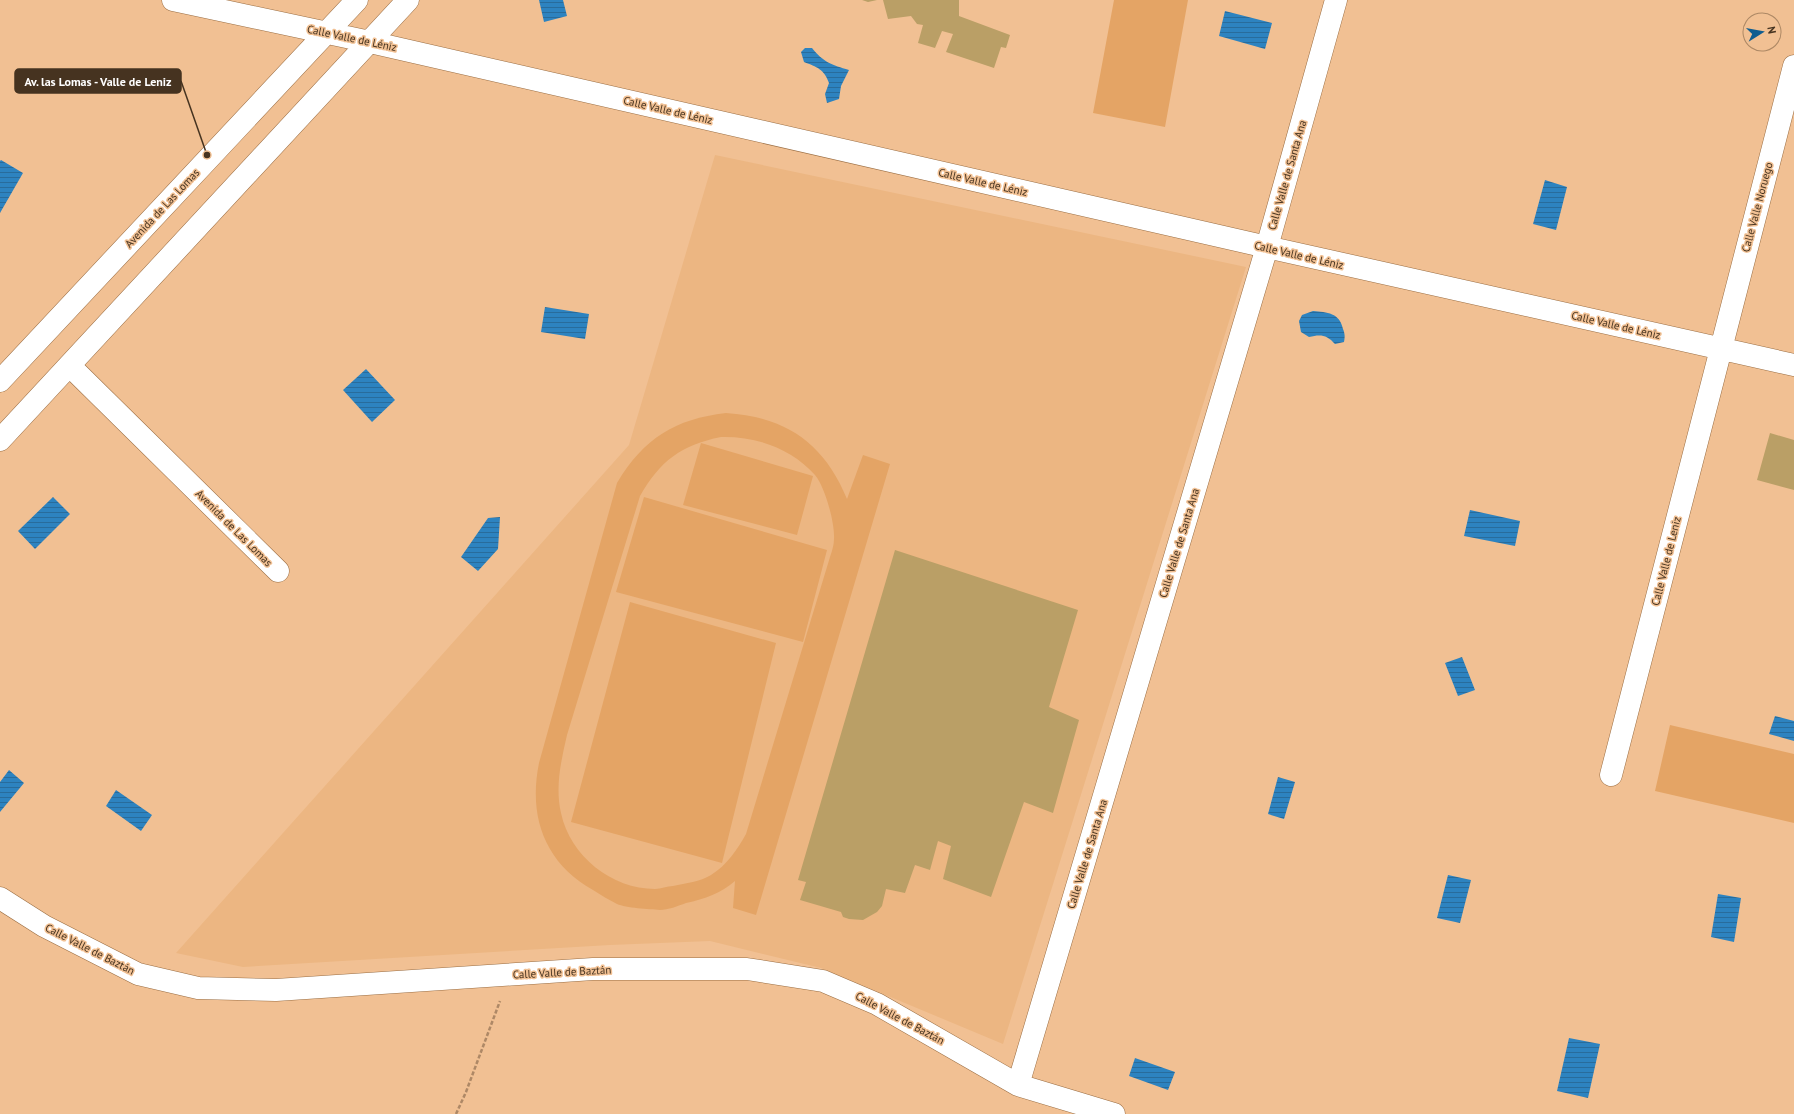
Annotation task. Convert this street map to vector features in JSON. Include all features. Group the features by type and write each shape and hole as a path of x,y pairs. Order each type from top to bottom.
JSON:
{"street":[{"name":"Calle Valle de Léniz","path":"173,0 370,42 1267,248 1794,365"},
{"name":"Avenida de Las Lomas","path":"0,381 356,0"},
{"path":"0,440 408,0"},
{"name":"Calle Valle de Santa Ana","path":"1018,1085 1267,248 1336,0"},
{"name":"Calle Valle Noruego","path":"1721,348 1794,66"},
{"name":"Calle Valle de Leniz","path":"1611,775 1721,348"},
{"name":"Avenida de Las Lomas","path":"70,366 278,571"},
{"name":"Calle Valle de Baztán","path":"0,898 44,926 138,974 198,988 276,990 594,969 747,969 823,981 877,1004 1018,1085 1114,1114"}],"path":[{"path":"456,1114 466,1092 509,975"}],"shaded area":[{"path":"1114,0 1188,0 1165,127 1093,113"},
{"path":"715,155 1246,267 1003,1044 821,968 710,941 610,945 243,967 176,953 629,445"},
{"path":"726,413 747,416 767,420 785,427 800,436 827,462 838,479 847,499 863,455 890,464 756,915 733,908 735,881 712,895 673,908 660,910 617,904 576,879 563,866 552,852 544,837 536,802 536,783 539,763 617,483 627,467 638,454 662,433 691,420","holes":["721,437 734,437 759,441 784,451 815,475 826,496 831,515 834,532 833,546 746,834 727,862 707,877 693,882 657,889 639,887 623,883 595,867 583,856 573,843 566,829 559,803 559,784 567,735 640,496 655,473 673,456 707,440"]},
{"path":"701,443 813,476 797,535 683,505"},
{"path":"644,497 827,550 803,642 616,592"},
{"path":"630,602 776,643 722,863 571,822"},
{"path":"1670,725 1794,754 1794,823 1655,791"}],"water":[{"path":"539,0 563,0 567,16 544,22"},
{"path":"1225,11 1272,23 1265,49 1219,36"},
{"path":"805,48 812,48 820,57 828,62 849,70 841,86 839,99 827,103 825,94 829,83 827,78 820,69 804,62 801,52"},
{"path":"1,160 23,173 0,213 0,161"},
{"path":"1545,180 1567,187 1556,230 1533,224"},
{"path":"545,307 589,314 585,339 541,332"},
{"path":"1313,311 1332,314 1339,320 1344,332 1344,342 1335,344 1324,336 1309,337 1301,332 1299,321 1302,315"},
{"path":"366,369 395,400 372,422 343,390"},
{"path":"53,497 70,514 35,549 18,531"},
{"path":"1470,510 1520,521 1515,546 1464,536"},
{"path":"500,517 498,549 478,571 461,557 488,518"},
{"path":"1462,657 1475,690 1458,696 1445,663"},
{"path":"1775,716 1794,721 1794,741 1769,734"},
{"path":"9,770 24,783 0,812 0,782"},
{"path":"1278,777 1295,782 1284,819 1268,814"},
{"path":"116,790 152,815 141,831 106,806"},
{"path":"1448,875 1471,880 1460,923 1437,918"},
{"path":"1718,894 1741,898 1734,942 1711,937"},
{"path":"1569,1038 1600,1044 1588,1098 1557,1091"},
{"path":"1135,1058 1175,1072 1168,1090 1129,1076"}],"building":[{"path":"862,0 877,0 868,2"},
{"path":"883,0 959,0 959,16 1010,35 1006,48 1001,47 994,68 946,52 953,34 942,31 935,48 918,43 923,25 917,24 911,16 888,19"},
{"path":"1770,433 1794,440 1794,490 1757,480"},
{"path":"895,550 1078,610 1049,707 1079,720 1053,813 1024,802 991,897 943,879 951,846 938,841 930,870 915,865 905,893 886,889 882,906 877,912 863,920 849,919 843,917 841,912 800,900 806,882 798,880"}],"place":[{"name":"Av. las Lomas - Valle de Leniz","path":"207,155"}]}
